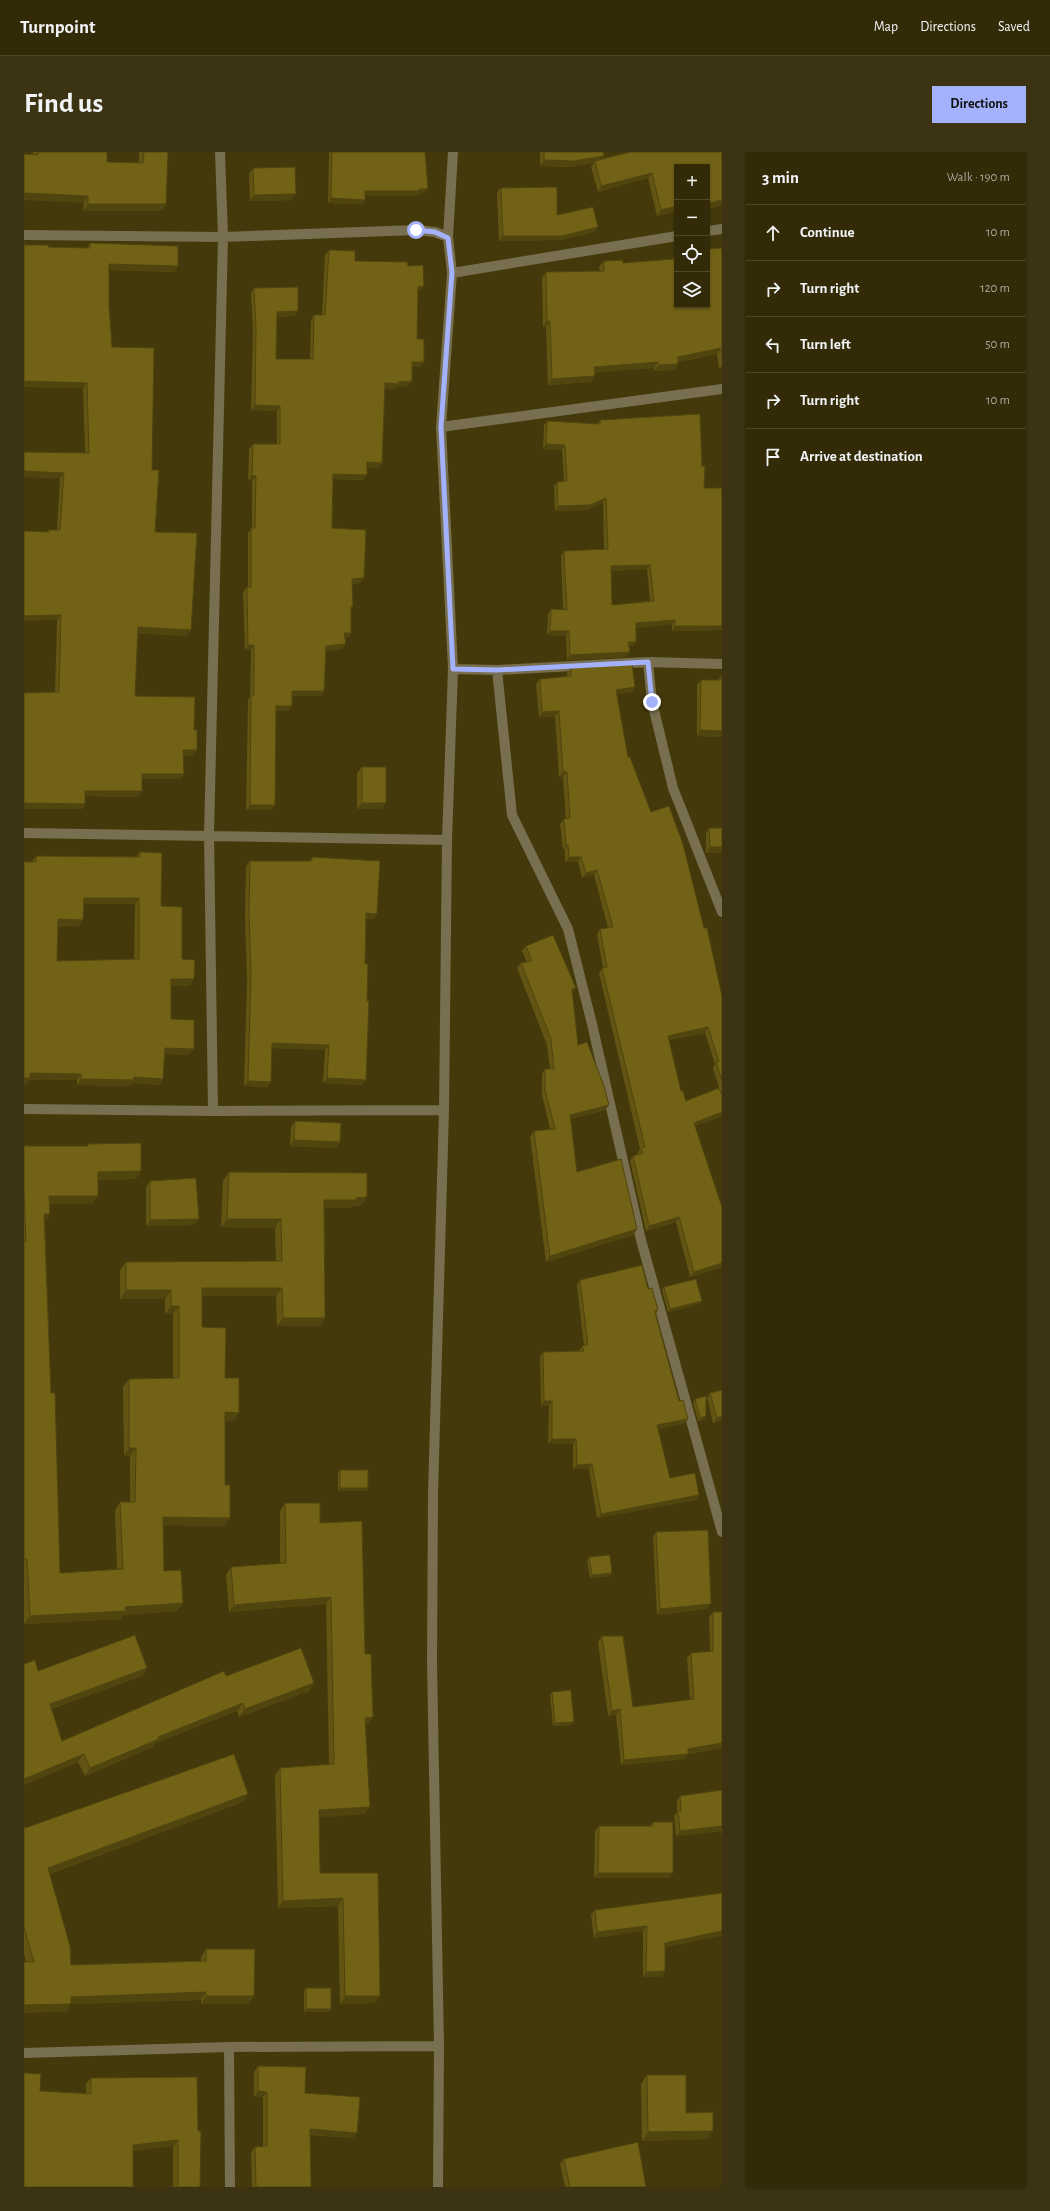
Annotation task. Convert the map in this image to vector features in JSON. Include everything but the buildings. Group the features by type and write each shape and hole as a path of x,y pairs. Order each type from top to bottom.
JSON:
{"street":[{"path":"212,1111 209,835 223,237 220,152"},
{"path":"438,2187 439,2046 432,1662 433,1493 444,1110 447,840 453,669 441,427 452,272 448,238 453,152"},
{"path":"710,231 722,229"},
{"path":"24,235 223,237 416,230 435,232 448,238"},
{"path":"452,272 674,236"},
{"path":"441,427 722,389"},
{"path":"453,669 497,670 648,662 722,664"},
{"path":"648,662 652,702 673,788 722,912"},
{"path":"497,670 512,815 568,929 594,1031 640,1240 722,1532"},
{"path":"24,833 447,840"},
{"path":"24,1109 212,1111 444,1110"},
{"path":"24,2053 229,2048 439,2046"},
{"path":"229,2048 230,2187"}],"route":[{"path":"416,230 435,232 448,238 452,272 441,427 453,669 497,670 648,662 652,702"}]}
